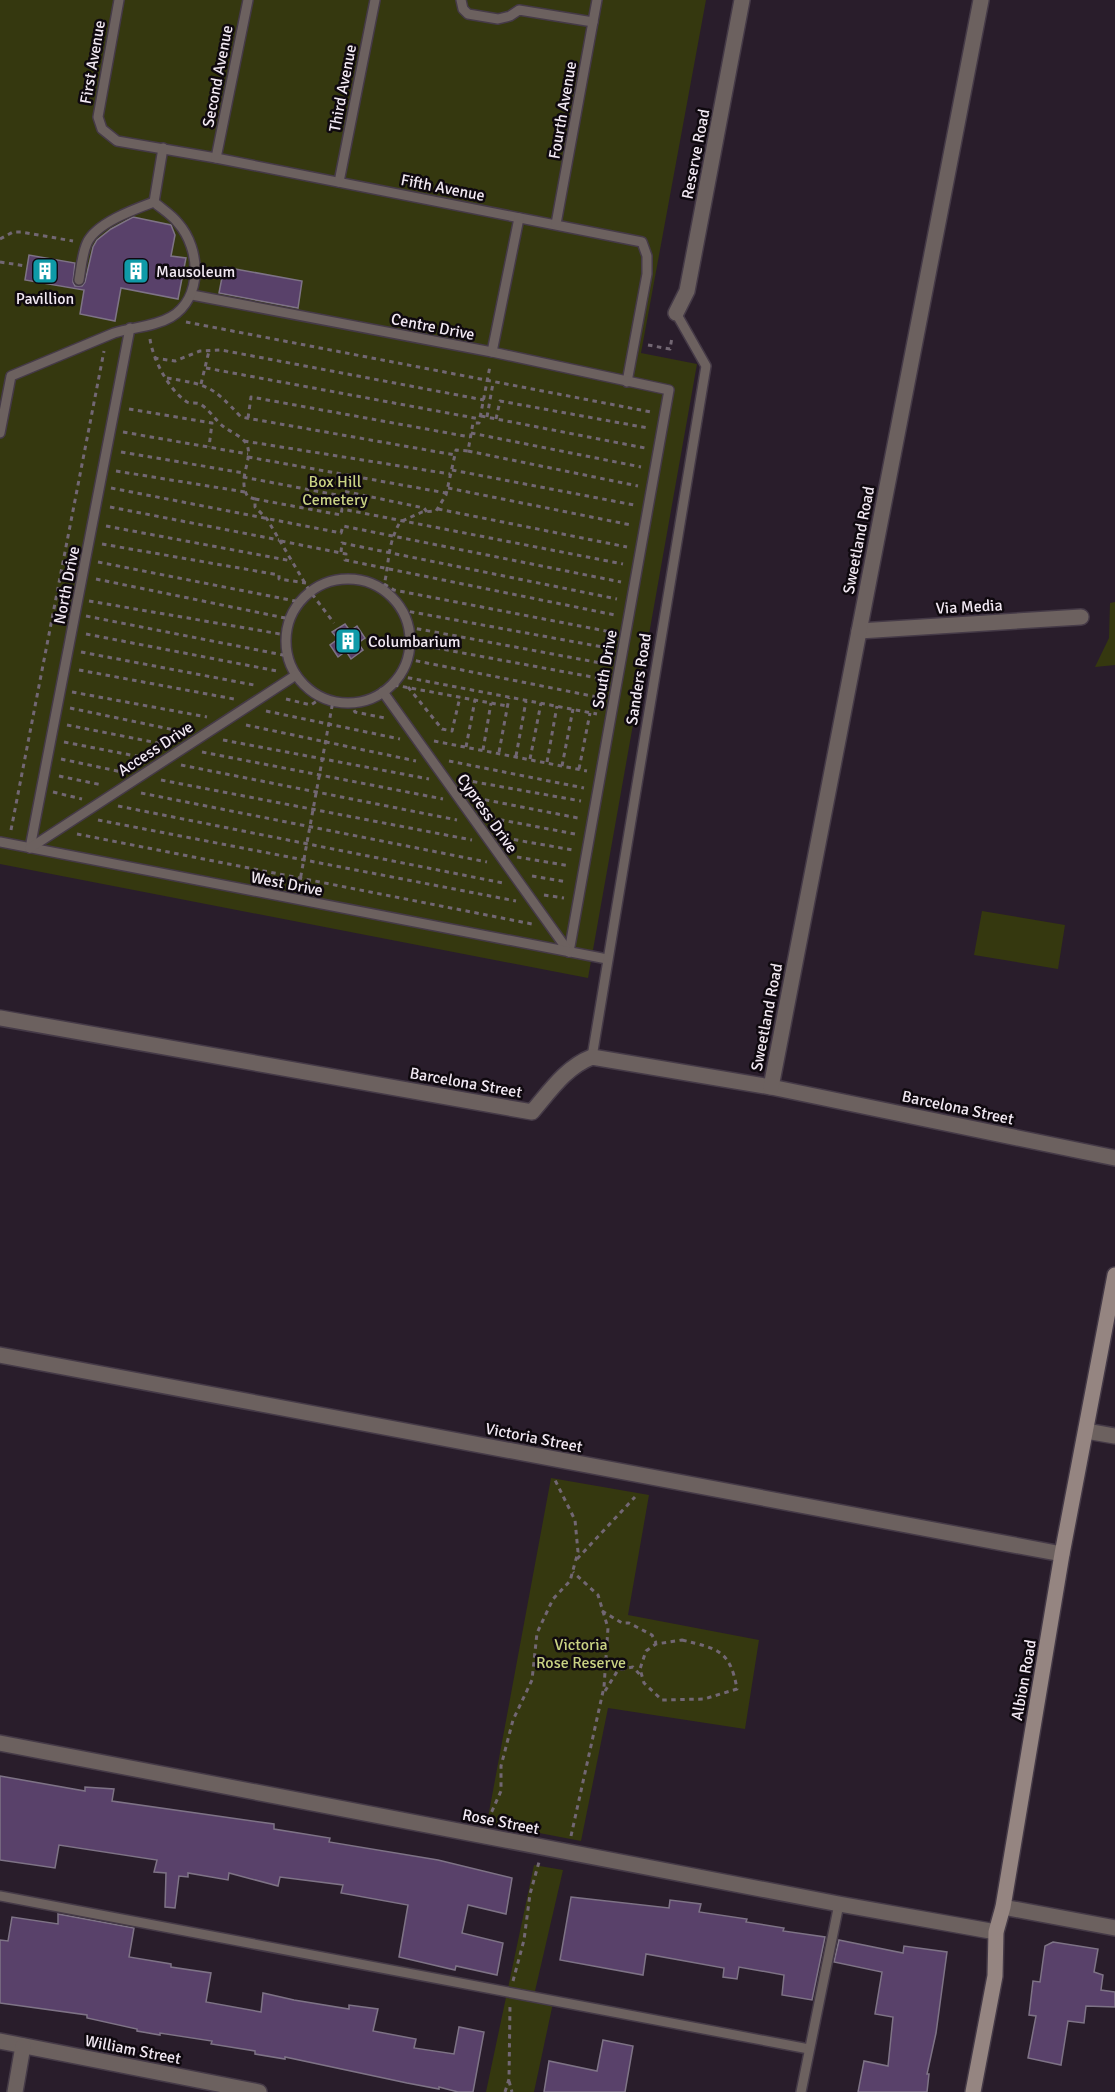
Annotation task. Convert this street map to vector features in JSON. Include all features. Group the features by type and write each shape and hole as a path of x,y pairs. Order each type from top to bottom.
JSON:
{"street":[{"name":"Reserve Road","path":"676,314 687,291 742,0"},
{"name":"Sweetland Road","path":"771,1087 981,0"},
{"name":"Via Media","path":"859,631 1081,617"},
{"name":"Barcelona Street","path":"0,1018 532,1112 568,1070 578,1062 592,1057 771,1087 1115,1158"},
{"name":"Albion Road","path":"973,2092 995,1976 996,1932 1003,1907 1062,1554 1115,1275"},
{"name":"Victoria Street","path":"0,1355 1062,1554"},
{"path":"1086,1431 1115,1436"},
{"name":"Rose Street","path":"0,1743 543,1848 996,1932"},
{"path":"1003,1907 1115,1928"},
{"name":"William Street","path":"0,2041 259,2092"},
{"path":"15,2092 23,2046"}],"lane":[{"name":"First Avenue","path":"102,129 98,117 99,105 119,0"},
{"name":"Second Avenue","path":"216,158 248,0"},
{"name":"Third Avenue","path":"339,182 375,0"},
{"path":"461,0 463,9 468,14 498,19 510,16 517,5 593,22"},
{"name":"Fourth Avenue","path":"556,224 597,0"},
{"name":"Fifth Avenue","path":"102,129 117,141 216,158 642,242 647,256 647,274 627,382"},
{"path":"154,202 163,148"},
{"path":"79,280 86,244 93,233 127,212 154,202"},
{"path":"0,433 11,376 107,336 172,317 192,295 195,257 191,245 179,224 154,202"},
{"path":"492,352 519,218"},
{"name":"Centre Drive","path":"192,295 492,352 669,390"},
{"name":"Sanders Road","path":"592,1057 706,366 676,314"},
{"name":"North Drive","path":"30,848 130,328"},
{"name":"South Drive","path":"569,952 669,390"},
{"path":"353,578 383,586 397,603 407,620 410,644 407,659 399,676 383,692 366,700 333,701 309,689 296,675 288,656 286,635 290,619 308,587 337,579 353,578"},
{"name":"Access Drive","path":"30,848 296,675"},
{"name":"Cypress Drive","path":"383,692 569,952"},
{"name":"West Drive","path":"4,843 607,959"},
{"path":"0,1896 809,2049"},
{"path":"801,2092 839,1904"}],"path":[{"path":"0,239 13,232 21,232 86,244"},
{"path":"0,262 26,266"},
{"path":"634,343 670,349 676,314"},
{"path":"172,317 487,382 664,415"},
{"path":"147,326 154,358 166,378 188,402 200,404 222,426 244,441 451,472 648,508"},
{"path":"4,843 107,336"},
{"path":"201,384 209,350"},
{"path":"154,358 175,361 200,351 221,350 484,400"},
{"path":"468,452 473,423 479,423 481,417 492,352"},
{"path":"206,368 487,417 658,450"},
{"path":"166,378 201,384 219,393 241,417 455,455"},
{"path":"487,417 493,383"},
{"path":"248,418 251,397 655,470"},
{"path":"496,419 500,400 662,431"},
{"path":"116,406 212,423 209,447"},
{"path":"111,430 644,528"},
{"path":"244,441 249,450 243,475 245,492 255,499 341,515 342,509 637,567"},
{"path":"107,449 342,496 343,491 424,508 427,512"},
{"path":"625,635 394,590 383,586 387,573 388,552 393,535 402,521 422,512 436,512 438,509 447,490 456,450 651,489"},
{"path":"104,469 245,492"},
{"path":"100,486 341,533 343,526 393,535 634,584"},
{"path":"255,499 255,507 267,519 308,587 334,623"},
{"path":"97,505 346,554 345,560 628,618"},
{"path":"438,509 640,550"},
{"path":"93,523 292,561"},
{"path":"90,542 279,575 279,579 308,587"},
{"path":"341,553 342,543 631,601"},
{"path":"86,560 300,602"},
{"path":"83,576 290,619"},
{"path":"79,599 286,635"},
{"path":"401,610 622,651"},
{"path":"76,614 288,656"},
{"path":"408,627 619,667"},
{"path":"72,632 296,675"},
{"path":"410,644 616,682"},
{"path":"69,650 274,689"},
{"path":"407,659 613,700"},
{"path":"65,667 249,705 330,726 499,752 600,773"},
{"path":"399,676 610,717"},
{"path":"391,684 507,706"},
{"path":"408,687 442,729 452,731 460,697"},
{"path":"61,690 326,742 597,791"},
{"path":"265,695 311,705 323,697"},
{"path":"499,752 509,697"},
{"path":"466,747 475,700"},
{"path":"297,900 333,701"},
{"path":"516,756 526,701"},
{"path":"350,702 355,712 405,722"},
{"path":"483,750 491,703"},
{"path":"530,759 541,703"},
{"path":"58,705 323,759 595,804"},
{"path":"547,762 557,706"},
{"path":"562,766 573,709"},
{"path":"579,769 590,713"},
{"path":"54,723 320,776 592,820"},
{"path":"51,739 477,824"},
{"path":"48,756 492,844"},
{"path":"44,772 581,884"},
{"path":"41,789 99,803 578,900"},
{"path":"470,814 589,836"},
{"path":"78,816 535,905"},
{"path":"56,830 552,928"},
{"path":"485,834 586,853"},
{"path":"499,854 584,868"},
{"path":"487,1823 501,1791 501,1766 513,1720 532,1680 537,1633 553,1599 570,1581 578,1552 575,1520 554,1478"},
{"path":"576,1561 590,1543 635,1497"},
{"path":"571,1839 602,1698 608,1628 598,1595 573,1572"},
{"path":"601,1610 622,1623 629,1623 652,1635 656,1644"},
{"path":"682,1640 715,1648 733,1667 737,1689 704,1699 662,1701 644,1683 643,1679 640,1669 646,1651 656,1644 682,1640"},
{"path":"602,1698 618,1670 633,1667 643,1679"},
{"path":"512,2092 509,2079 510,1993 524,1940 530,1894 543,1848"},
{"path":"505,2092 509,2079"}],"green space":[{"name":"Box Hill Cemetery","path":"0,0 706,0 641,353 697,364 588,978 0,864"},
{"path":"1115,602 1115,665 1095,667 1109,638 1110,603"},
{"path":"982,911 1065,925 1058,969 974,955"},
{"name":"Victoria Rose Reserve","path":"551,1478 649,1495 628,1615 759,1640 745,1729 608,1708 581,1841 487,1823"},
{"path":"534,1865 563,1870 535,1991 553,2003 534,2092 486,2092"}],"building":[{"name":"Mausoleum","path":"133,217 171,225 175,235 171,256 186,258 178,299 121,288 115,321 80,314 84,290 25,280 29,255 75,263 73,282 75,286 82,286 97,240"},
{"path":"224,267 302,281 298,308 219,293"},
{"name":"Columbarium","path":"345,624 350,631 357,626 365,638 358,643 363,650 351,659 346,651 338,657 330,645 338,639 332,632"},
{"path":"0,1776 85,1791 85,1787 114,1789 112,1801 274,1824 274,1829 330,1838 329,1842 438,1860 512,1878 506,1914 468,1905 462,1933 503,1943 497,1975 456,1966 455,1970 399,1957 408,1905 341,1893 343,1885 280,1877 278,1886 229,1873 228,1880 188,1873 188,1877 179,1876 175,1908 165,1907 166,1873 154,1872 157,1860 59,1845 55,1868 0,1860"},
{"path":"571,1897 669,1908 670,1900 701,1904 699,1912 747,1919 746,1922 784,1928 783,1931 825,1937 812,2000 782,1995 784,1975 739,1967 737,1979 723,1977 724,1968 646,1954 643,1975 560,1960"},
{"path":"58,1914 134,1928 129,1957 211,1973 206,2002 261,2012 263,1993 349,2009 349,2005 378,2009 373,2031 416,2039 414,2048 454,2054 459,2027 484,2032 473,2092 458,2092 439,2087 439,2089 285,2057 285,2059 255,2054 255,2051 211,2044 212,2041 137,2031 137,2029 87,2018 87,2015 0,2003 0,1940 8,1941 12,1917 58,1924"},
{"path":"839,1940 903,1953 904,1946 947,1952 936,2033 927,2074 929,2074 927,2092 858,2092 864,2061 888,2066 893,2017 875,2014 882,1972 834,1962"},
{"path":"1053,1942 1098,1949 1094,1972 1103,1975 1101,1990 1115,1992 1115,2007 1086,2006 1084,2023 1068,2021 1061,2065 1028,2058 1036,2016 1029,2015 1033,1981 1040,1982 1045,1946"},
{"path":"603,2040 633,2046 625,2092 544,2092 549,2061 597,2071"}],"place":[{"name":"Pavillion","path":"45,271"},
{"name":"Mausoleum","path":"136,271"},
{"name":"Columbarium","path":"348,641"}]}
